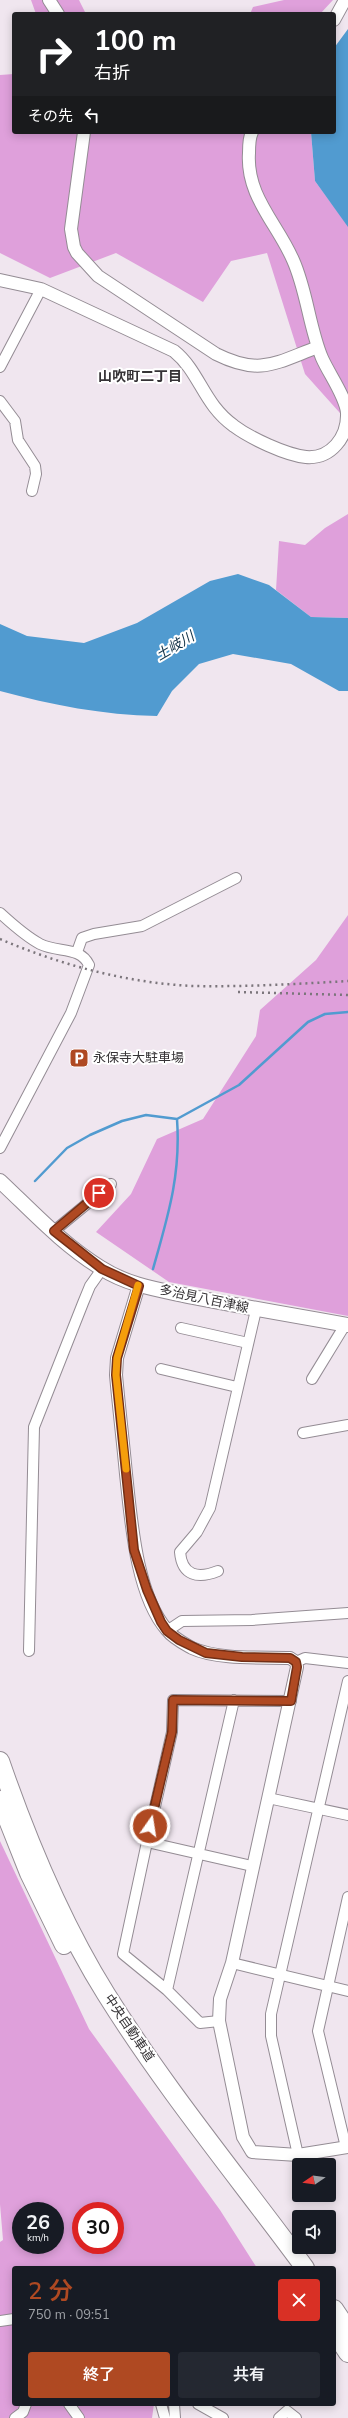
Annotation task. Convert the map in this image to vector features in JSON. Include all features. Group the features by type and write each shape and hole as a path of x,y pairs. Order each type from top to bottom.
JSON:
{"highway":[{"name":"中央自動車道","path":"0,1761 51,1890 82,1952 106,1994 190,2115 303,2266"},
{"name":"中央自動車道","path":"0,1800 29,1873 50,1917 96,2001 128,2049 289,2266"},
{"path":"336,2312 348,2330"},
{"path":"336,2335 348,2353"}],"main road":[{"name":"多治見八百津線","path":"0,1181 54,1231 102,1269 139,1286 256,1310 347,1325"}],"street":[{"path":"50,0 57,12"},
{"path":"336,16 345,0"},
{"path":"84,134 71,229 74,247 91,270 216,354 235,363 263,366 318,347"},
{"path":"0,280 41,288 174,351 187,363 216,411 245,434 305,457 317,456 333,450 345,434 347,421 345,403 318,347 294,260 264,211 251,183 248,159 252,134"},
{"path":"0,367 41,288"},
{"path":"0,401 15,421 18,440 35,466 36,474 32,491"},
{"path":"77,952 82,938 94,934 142,926 236,878"},
{"path":"0,913 24,934 41,944 59,951 77,952 85,956 89,965 87,974 71,1012 0,1148"},
{"path":"54,1231 110,1184"},
{"path":"29,1651 34,1427 90,1286 102,1269"},
{"path":"139,1286 117,1358 116,1375 134,1550 156,1612 167,1631 185,1644 206,1653 242,1657 290,1658 296,1662 297,1667 291,1701 252,1866 232,1963 220,1999 220,2021 243,2137 252,2152 298,2155 347,2147 343,2116 318,2031 327,1985 348,1897"},
{"path":"218,1571 205,1576 188,1571 181,1565 180,1552 197,1532 210,1508 256,1310"},
{"path":"312,1379 347,1325"},
{"path":"181,1328 248,1343"},
{"path":"161,1369 237,1387"},
{"path":"303,1433 348,1425"},
{"path":"167,1631 182,1621 252,1620 348,1613"},
{"path":"296,1662 305,1658 348,1663"},
{"path":"298,2155 271,2036 271,2014 348,1681"},
{"path":"220,2021 200,2023 167,1990 123,1954 172,1732 173,1700 291,1701"},
{"path":"167,1990 234,1700"},
{"path":"268,1798 348,1816"},
{"path":"147,1842 252,1866"},
{"path":"232,1963 348,1990"},
{"path":"0,2321 12,2319"},
{"path":"15,2418 23,2412 25,2406"},
{"path":"70,2406 79,2418"},
{"path":"162,2406 165,2418"},
{"path":"174,2406 174,2418"},
{"path":"201,2406 222,2418"},
{"path":"280,2418 287,2411 296,2418"}],"shaded area":[{"path":"31,0 79,0 85,12 35,12"},
{"path":"284,0 333,0 322,12 251,12 253,7"},
{"path":"12,74 12,134 311,134 315,181 348,226 348,422 305,374 267,253 231,261 203,302 116,253 50,278 0,253 0,75"},
{"path":"348,514 348,618 311,617 276,590 279,541 305,545 325,528"},
{"path":"348,915 348,1316 169,1282 96,1232 131,1194 157,1139 203,1119 256,1036 260,1010 316,960"},
{"path":"0,1841 89,2029 220,2210 256,2266 12,2266 12,2406 154,2406 152,2418 0,2418 0,2242 3,2240 0,2204"}],"water":[{"path":"348,29 348,227 315,181 311,134 336,134 336,45"},
{"name":"土岐川","path":"238,574 269,585 311,617 348,618 348,691 339,691 291,664 233,654 199,664 172,691 157,716 117,714 78,708 39,701 0,691 0,624 27,636 84,643 137,623 210,581"}],"waterway":[{"path":"35,1181 67,1148 90,1135 122,1121 146,1115 177,1119 239,1085 308,1022 325,1014 348,1012"},
{"path":"153,1269 164,1231 175,1177 178,1139 177,1119"}],"railway":[{"path":"0,939 70,965 119,977 168,984 193,986 232,986 348,981"},
{"path":"238,992 348,995"}],"slow traffic":[{"path":"126,1469 116,1375 117,1358 139,1286 138,1285"}],"place":[{"name":"永保寺大駐車場","path":"79,1058"}],"district":[{"name":"山吹町二丁目","path":"140,376"}],"route":[{"path":"99,1193 54,1231 77,1252 102,1269 139,1286 117,1358 116,1375 134,1550 156,1612 167,1631 192,1648 206,1653 242,1657 290,1658 296,1662 297,1667 291,1701 173,1700 172,1732 150,1826"}]}
